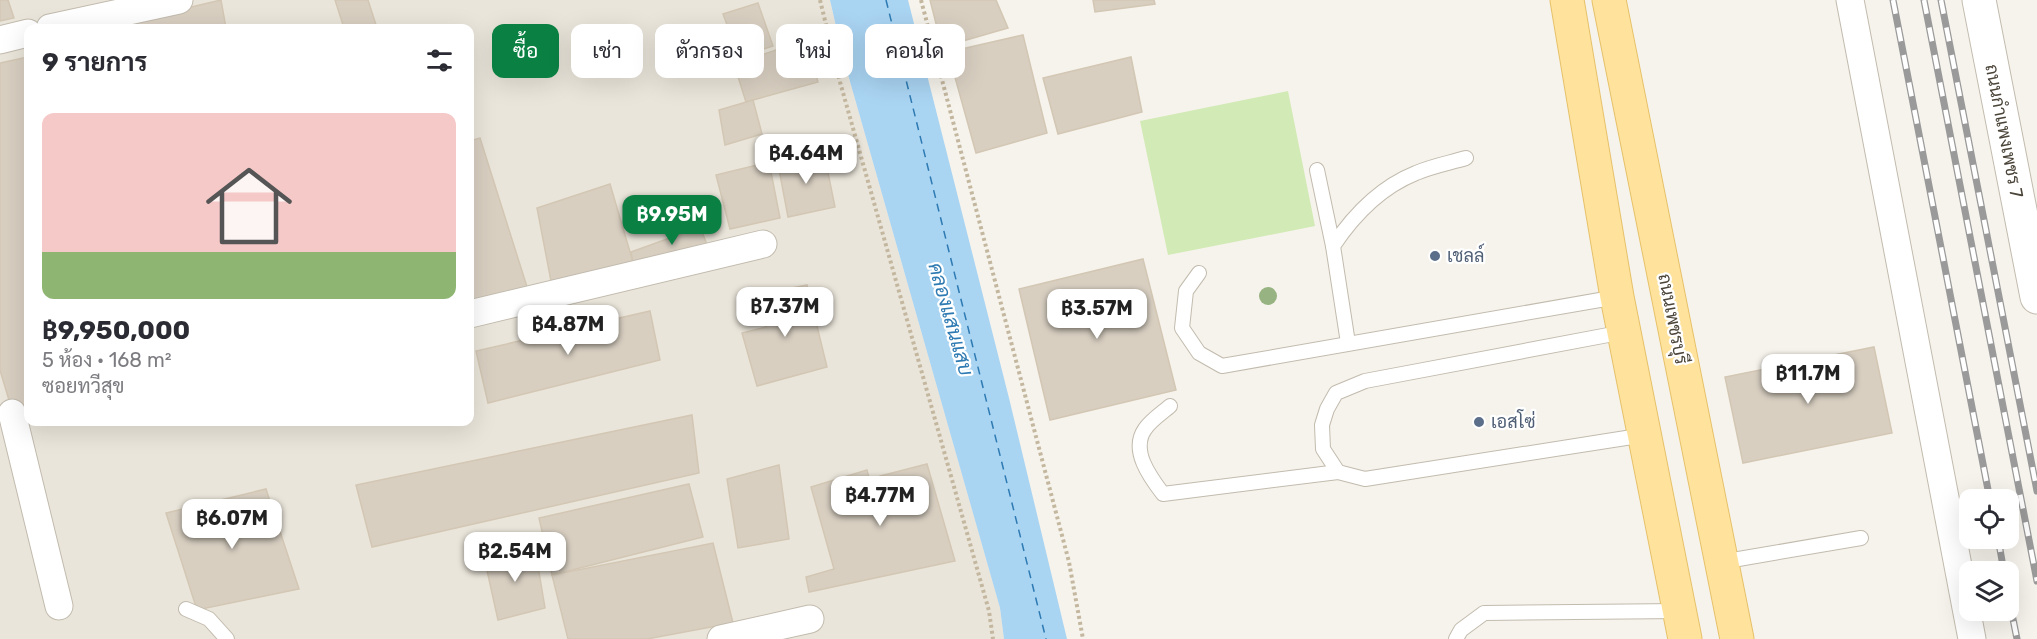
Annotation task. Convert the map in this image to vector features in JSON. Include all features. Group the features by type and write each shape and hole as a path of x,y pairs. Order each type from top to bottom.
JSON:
{"main road":[{"path":"1567,0 1617,297 1683,625"},
{"name":"ถนนเพชรบุรี","path":"1610,0 1737,639"}],"street":[{"path":"69,24 179,0"},
{"path":"1850,0 1972,639"},
{"name":"ถนนกำแพงเพชร 7","path":"1979,0 2033,252 2037,297"},
{"path":"0,40 24,34"},
{"path":"474,313 763,244"},
{"path":"14,412 59,606"},
{"path":"721,639 810,619"}],"lane":[{"path":"1333,246 1368,204 1388,188 1415,173 1466,158"},
{"path":"1317,170 1333,246 1348,343"},
{"path":"1199,273 1186,291 1182,328 1199,353 1222,366 1617,297"},
{"path":"1338,472 1323,449 1322,425 1327,409 1336,393 1365,381 1624,332"},
{"path":"1170,406 1145,429 1139,444 1148,473 1163,494 1338,472 1365,479 1645,435"},
{"path":"1721,562 1861,538"},
{"path":"186,609 209,619 227,639"},
{"path":"1456,639 1461,630 1484,613 1683,625"}],"path":[{"path":"820,0 840,82 989,611 993,639"},
{"path":"921,0 1069,562 1083,639"}],"shaded area":[{"path":"0,0 830,0 835,24 776,24 776,78 849,78 1000,608 1004,639 0,639"}],"green space":[{"path":"1288,91 1315,226 1168,255 1140,121"}],"water":[{"name":"คลองแสนแสบ","path":"830,0 908,0 914,24 865,24 865,78 928,78 1067,639 1004,639 1000,608 849,78 853,78 853,24 835,24"}],"building":[{"path":"0,0 8,0 14,18 0,21"},
{"path":"221,0 225,24 132,24 131,21"},
{"path":"335,0 368,0 376,24 343,24"},
{"path":"930,0 996,0 1008,28 965,40 965,24 936,24"},
{"path":"1093,0 1154,0 1155,4 1095,12"},
{"path":"758,3 773,46 764,49 764,24 727,24 723,14"},
{"path":"1023,35 1047,133 976,153 955,78 965,78 965,48"},
{"path":"776,50 776,78 817,78 818,82 746,102 738,78 764,78 764,54"},
{"path":"1131,57 1142,112 1058,134 1043,78"},
{"path":"24,58 24,405 11,407 0,370 0,63"},
{"path":"753,100 762,134 725,145 719,110"},
{"path":"480,138 528,290 474,303 474,140"},
{"path":"824,153 835,207 788,217 778,164"},
{"path":"769,162 780,218 730,229 716,175"},
{"path":"610,184 633,262 551,281 537,208"},
{"path":"700,227 708,247 633,262 631,252"},
{"path":"1143,259 1176,390 1050,420 1019,289"},
{"path":"807,285 827,367 757,386 742,333 766,327 759,295"},
{"path":"650,311 660,360 488,403 476,351"},
{"path":"1874,347 1892,433 1743,463 1725,377"},
{"path":"692,415 699,473 372,547 356,485"},
{"path":"927,464 955,561 809,592 806,577 834,569 811,487 867,470 877,509 888,506 880,476"},
{"path":"779,465 789,539 738,548 727,479"},
{"path":"689,484 703,537 552,575 539,518"},
{"path":"266,489 299,589 197,610 166,513"},
{"path":"713,543 733,623 647,639 568,639 552,575"},
{"path":"535,548 545,608 498,620 484,557"}],"ferry route":[{"path":"886,0 1046,639"}],"railway":[{"path":"1893,0 1988,489"},
{"path":"1924,0 2037,581"},
{"path":"1941,0 2037,491"},
{"path":"2000,549 2002,561"},
{"path":"2013,621 2017,639"}],"place":[{"name":"เชลล์","path":"1435,256"},
{"name":"เอสโซ่","path":"1479,422"}]}
